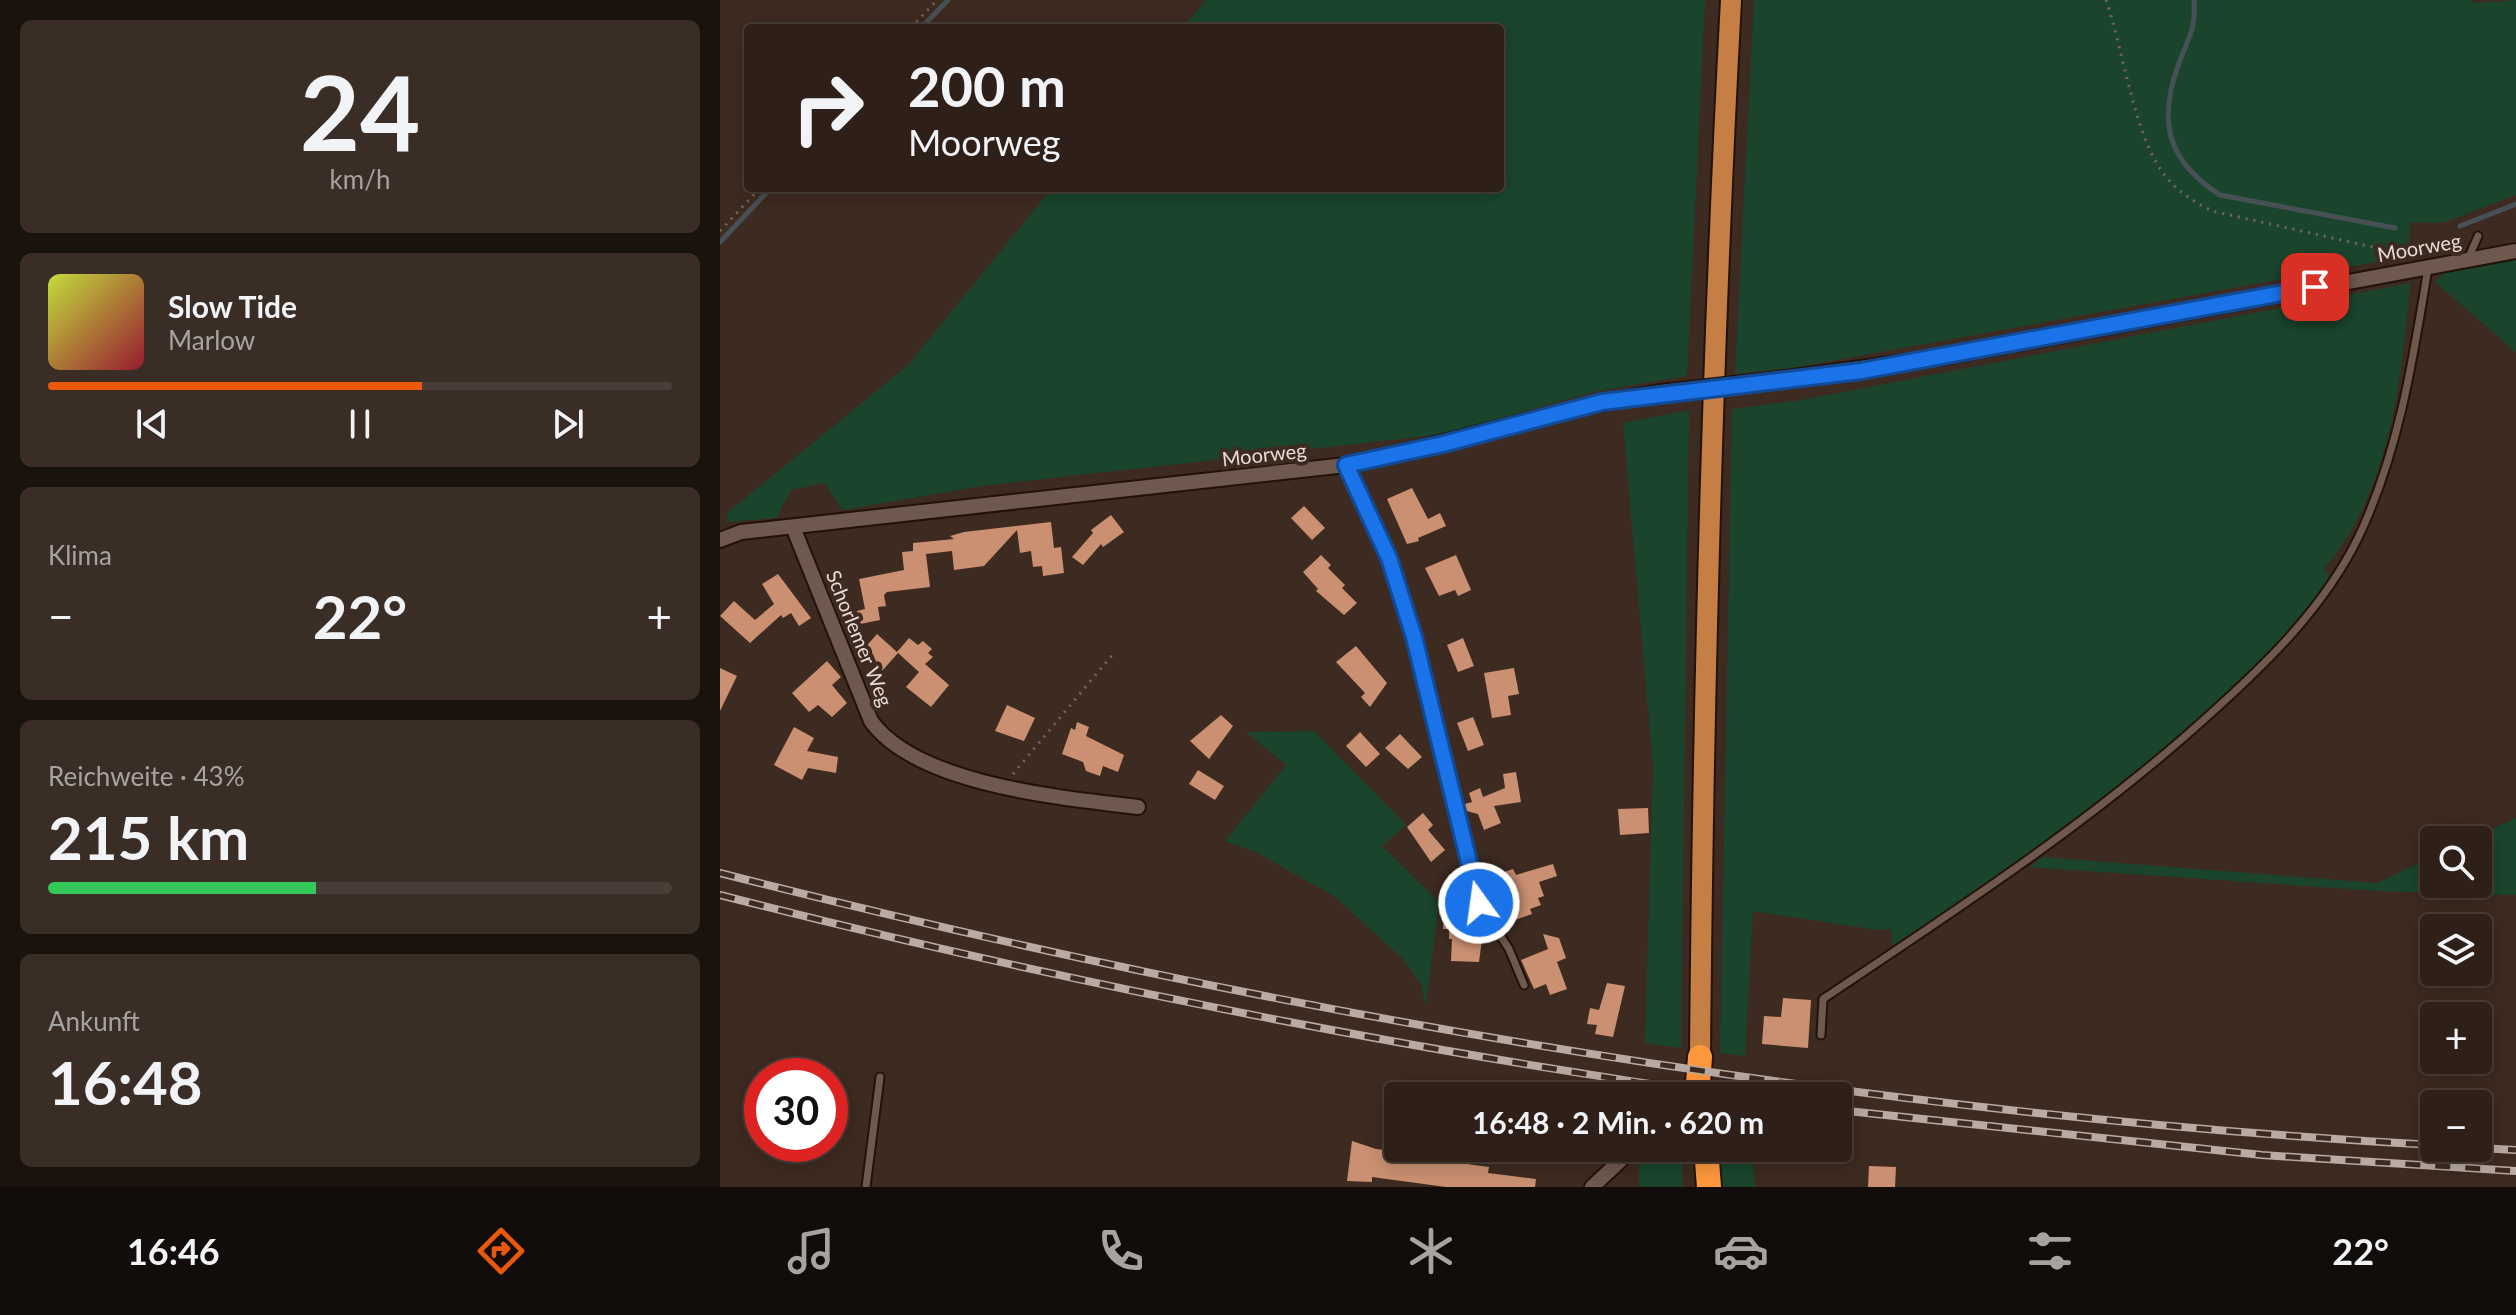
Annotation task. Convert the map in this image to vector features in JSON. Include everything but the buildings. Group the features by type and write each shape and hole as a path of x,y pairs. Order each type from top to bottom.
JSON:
{"highway":[{"path":"1700,1057 1700,1082"},
{"path":"1695,1162 1696,1187"},
{"path":"1707,1162 1709,1187"}],"main road":[{"path":"1700,1057 1703,714 1718,244 1731,0"}],"street":[{"name":"Moorweg","path":"720,540 741,532 1346,465 1443,444 1565,410 1661,392 1950,356 2516,251"},
{"path":"1346,465 1389,558 1414,637 1479,903"},
{"name":"Schorlemer Weg","path":"793,527 871,721 883,738 906,753 1007,788 1138,807"},
{"path":"1592,1187 1619,1162"}],"lane":[{"path":"2468,259 2478,236"},
{"path":"1821,1035 1823,999 2006,876 2150,769 2256,673 2313,609 2359,535 2392,455 2410,380 2428,266"},
{"path":"1479,903 1509,949 1524,985"},
{"path":"866,1187 880,1077"}],"path":[{"path":"915,24 937,0"},
{"path":"2106,0 2151,150 2165,177 2186,196 2212,211 2395,252 2407,269"},
{"path":"720,231 756,192"},
{"path":"1007,788 1009,779 1113,654"}],"green space":[{"path":"1206,0 1705,0 1687,376 1593,392 1445,434 981,486 843,510 824,483 791,490 776,518 726,522 728,512 907,366 1049,192 1504,192 1504,24 1186,24"},
{"path":"1754,0 2471,0 2474,3 2516,0 2516,195 2442,223 2410,222 2409,256 1798,367 1735,374"},
{"path":"2516,259 2516,352 2435,282 2445,272"},
{"path":"2410,283 2396,396 2378,470 2347,538 2324,569 2330,577 2287,633 2239,686 2129,781 1893,949 1891,929 1877,930 1753,911 1745,1056 1720,1053 1732,409 1801,400"},
{"path":"1689,410 1681,1048 1645,1043 1653,767 1623,423"},
{"path":"1314,731 1406,825 1382,846 1439,902 1426,1007 1421,984 1403,959 1334,896 1255,852 1225,841 1286,765 1246,732"},
{"path":"2516,818 2516,895 2492,894 2492,829"},
{"path":"2042,857 2377,883 2420,863 2420,892 2029,867"},
{"path":"1639,1162 1682,1162 1682,1187 1639,1187"},
{"path":"1719,1162 1753,1162 1755,1187 1721,1187"}],"waterway":[{"path":"925,24 948,0"},
{"path":"2194,0 2192,27 2178,66 2169,106 2172,140 2189,169 2220,195 2395,228"},
{"path":"720,242 767,192"},
{"path":"2460,226 2516,204"}],"railway":[{"path":"720,873 1143,971 1571,1051 1786,1083 2001,1109 2217,1130 2420,1144"},
{"path":"720,895 970,955 1222,1009 1637,1082"},
{"path":"1852,1111 2262,1155 2516,1171"},
{"path":"2492,1149 2516,1150"}],"route":[{"path":"1479,903 1414,637 1389,558 1346,465 1443,444 1602,402 1661,392 1861,371 2315,287"}]}
